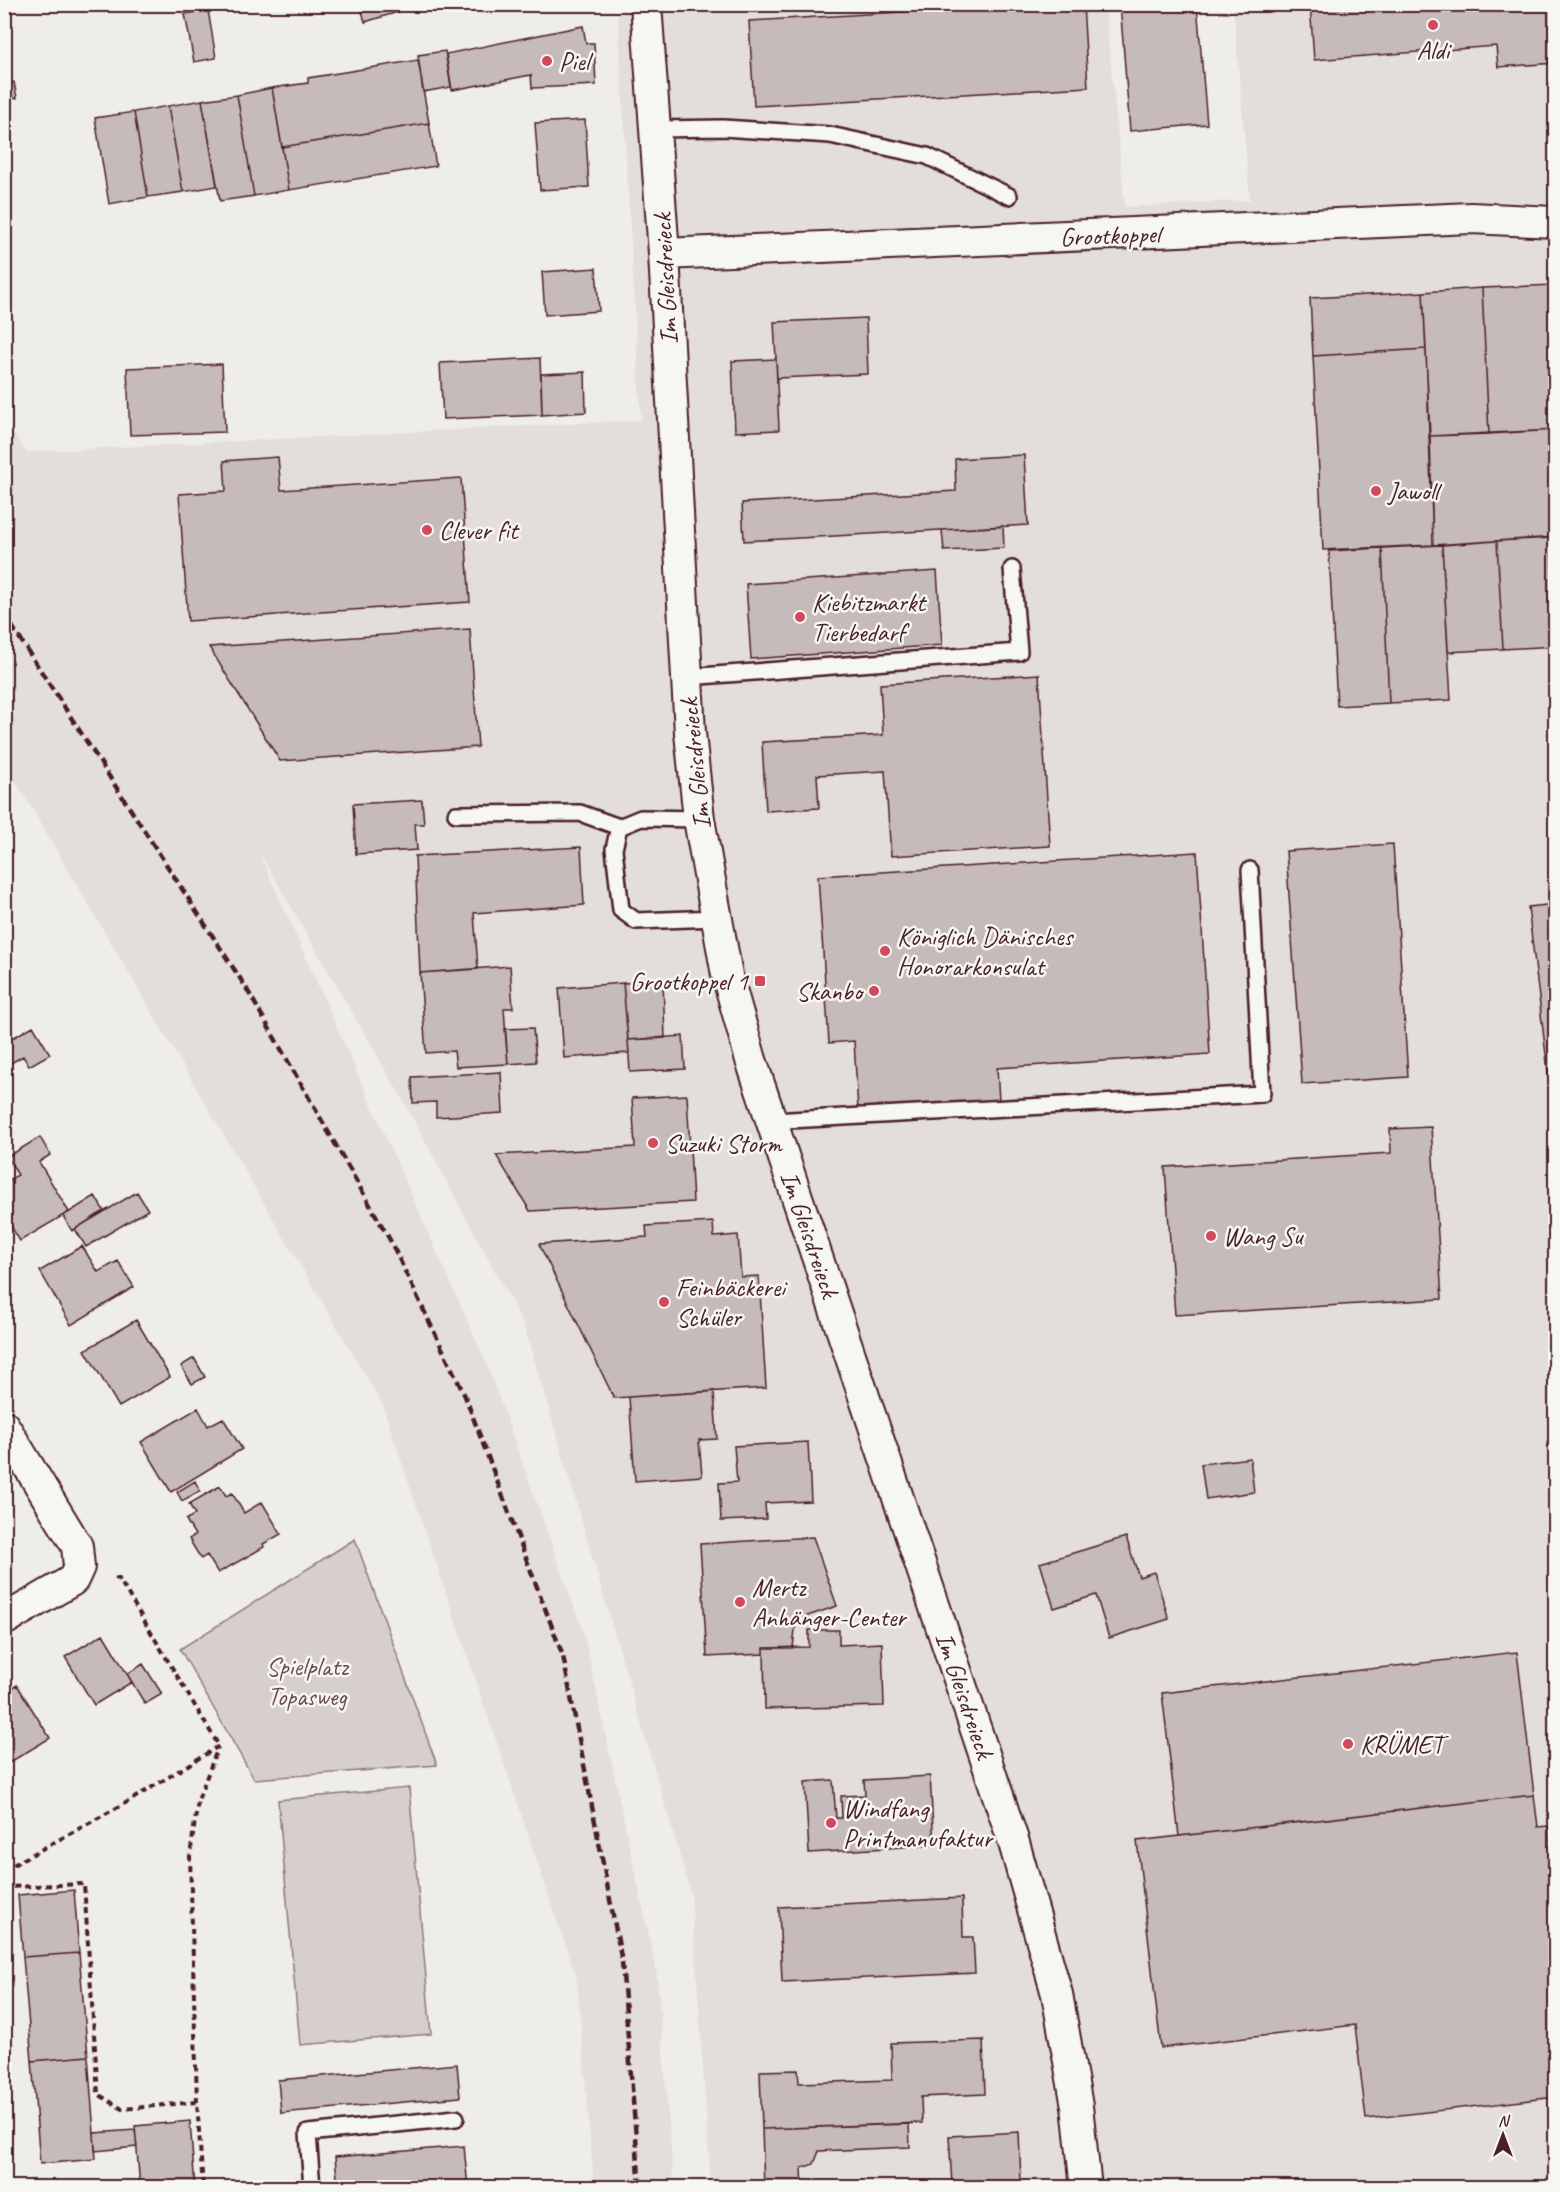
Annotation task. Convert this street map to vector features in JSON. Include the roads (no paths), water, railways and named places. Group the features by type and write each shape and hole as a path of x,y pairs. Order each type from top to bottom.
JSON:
{"street":[{"name":"Im Gleisdreieck","path":"646,4 664,254 690,733 699,819 727,975 751,1060 1014,1843 1057,1994 1077,2106 1086,2187"},
{"name":"Grootkoppel","path":"664,254 1471,218 1556,222"},
{"path":"4,1426 77,1546 80,1567 73,1580 4,1620"}],"lane":[{"path":"655,129 723,128 831,135 927,156 1009,196"},
{"path":"687,677 1019,652 1012,569"},
{"path":"456,814 580,813 620,827 641,818 699,819"},
{"path":"620,827 614,849 621,910 636,921 717,918"},
{"path":"772,1121 1262,1094 1250,870"},
{"path":"312,2187 308,2133 456,2118"}],"railway":[{"path":"4,614 245,986 390,1240 465,1396 563,1656 622,1962 640,2188"}],"place":[{"name":"Aldi","path":"1433,25"},
{"name":"Piel","path":"547,61"},
{"name":"Jawoll","path":"1376,491"},
{"name":"Clever fit","path":"427,530"},
{"name":"Kiebitzmarkt Tierbedarf","path":"800,617"},
{"name":"Königlich Dänisches Honorarkonsulat","path":"885,951"},
{"name":"Grootkoppel 1","path":"760,981"},
{"name":"Skanbo","path":"874,991"},
{"name":"Suzuki Storm","path":"653,1143"},
{"name":"Wang Su","path":"1211,1236"},
{"name":"Feinbäckerei Schüler","path":"664,1302"},
{"name":"Mertz Anhänger-Center","path":"740,1602"},
{"name":"KRÜMET","path":"1348,1744"},
{"name":"Windfang Printmanufaktur","path":"831,1823"}],"park label":[{"name":"Spielplatz Topasweg","path":"307,1681"}]}
